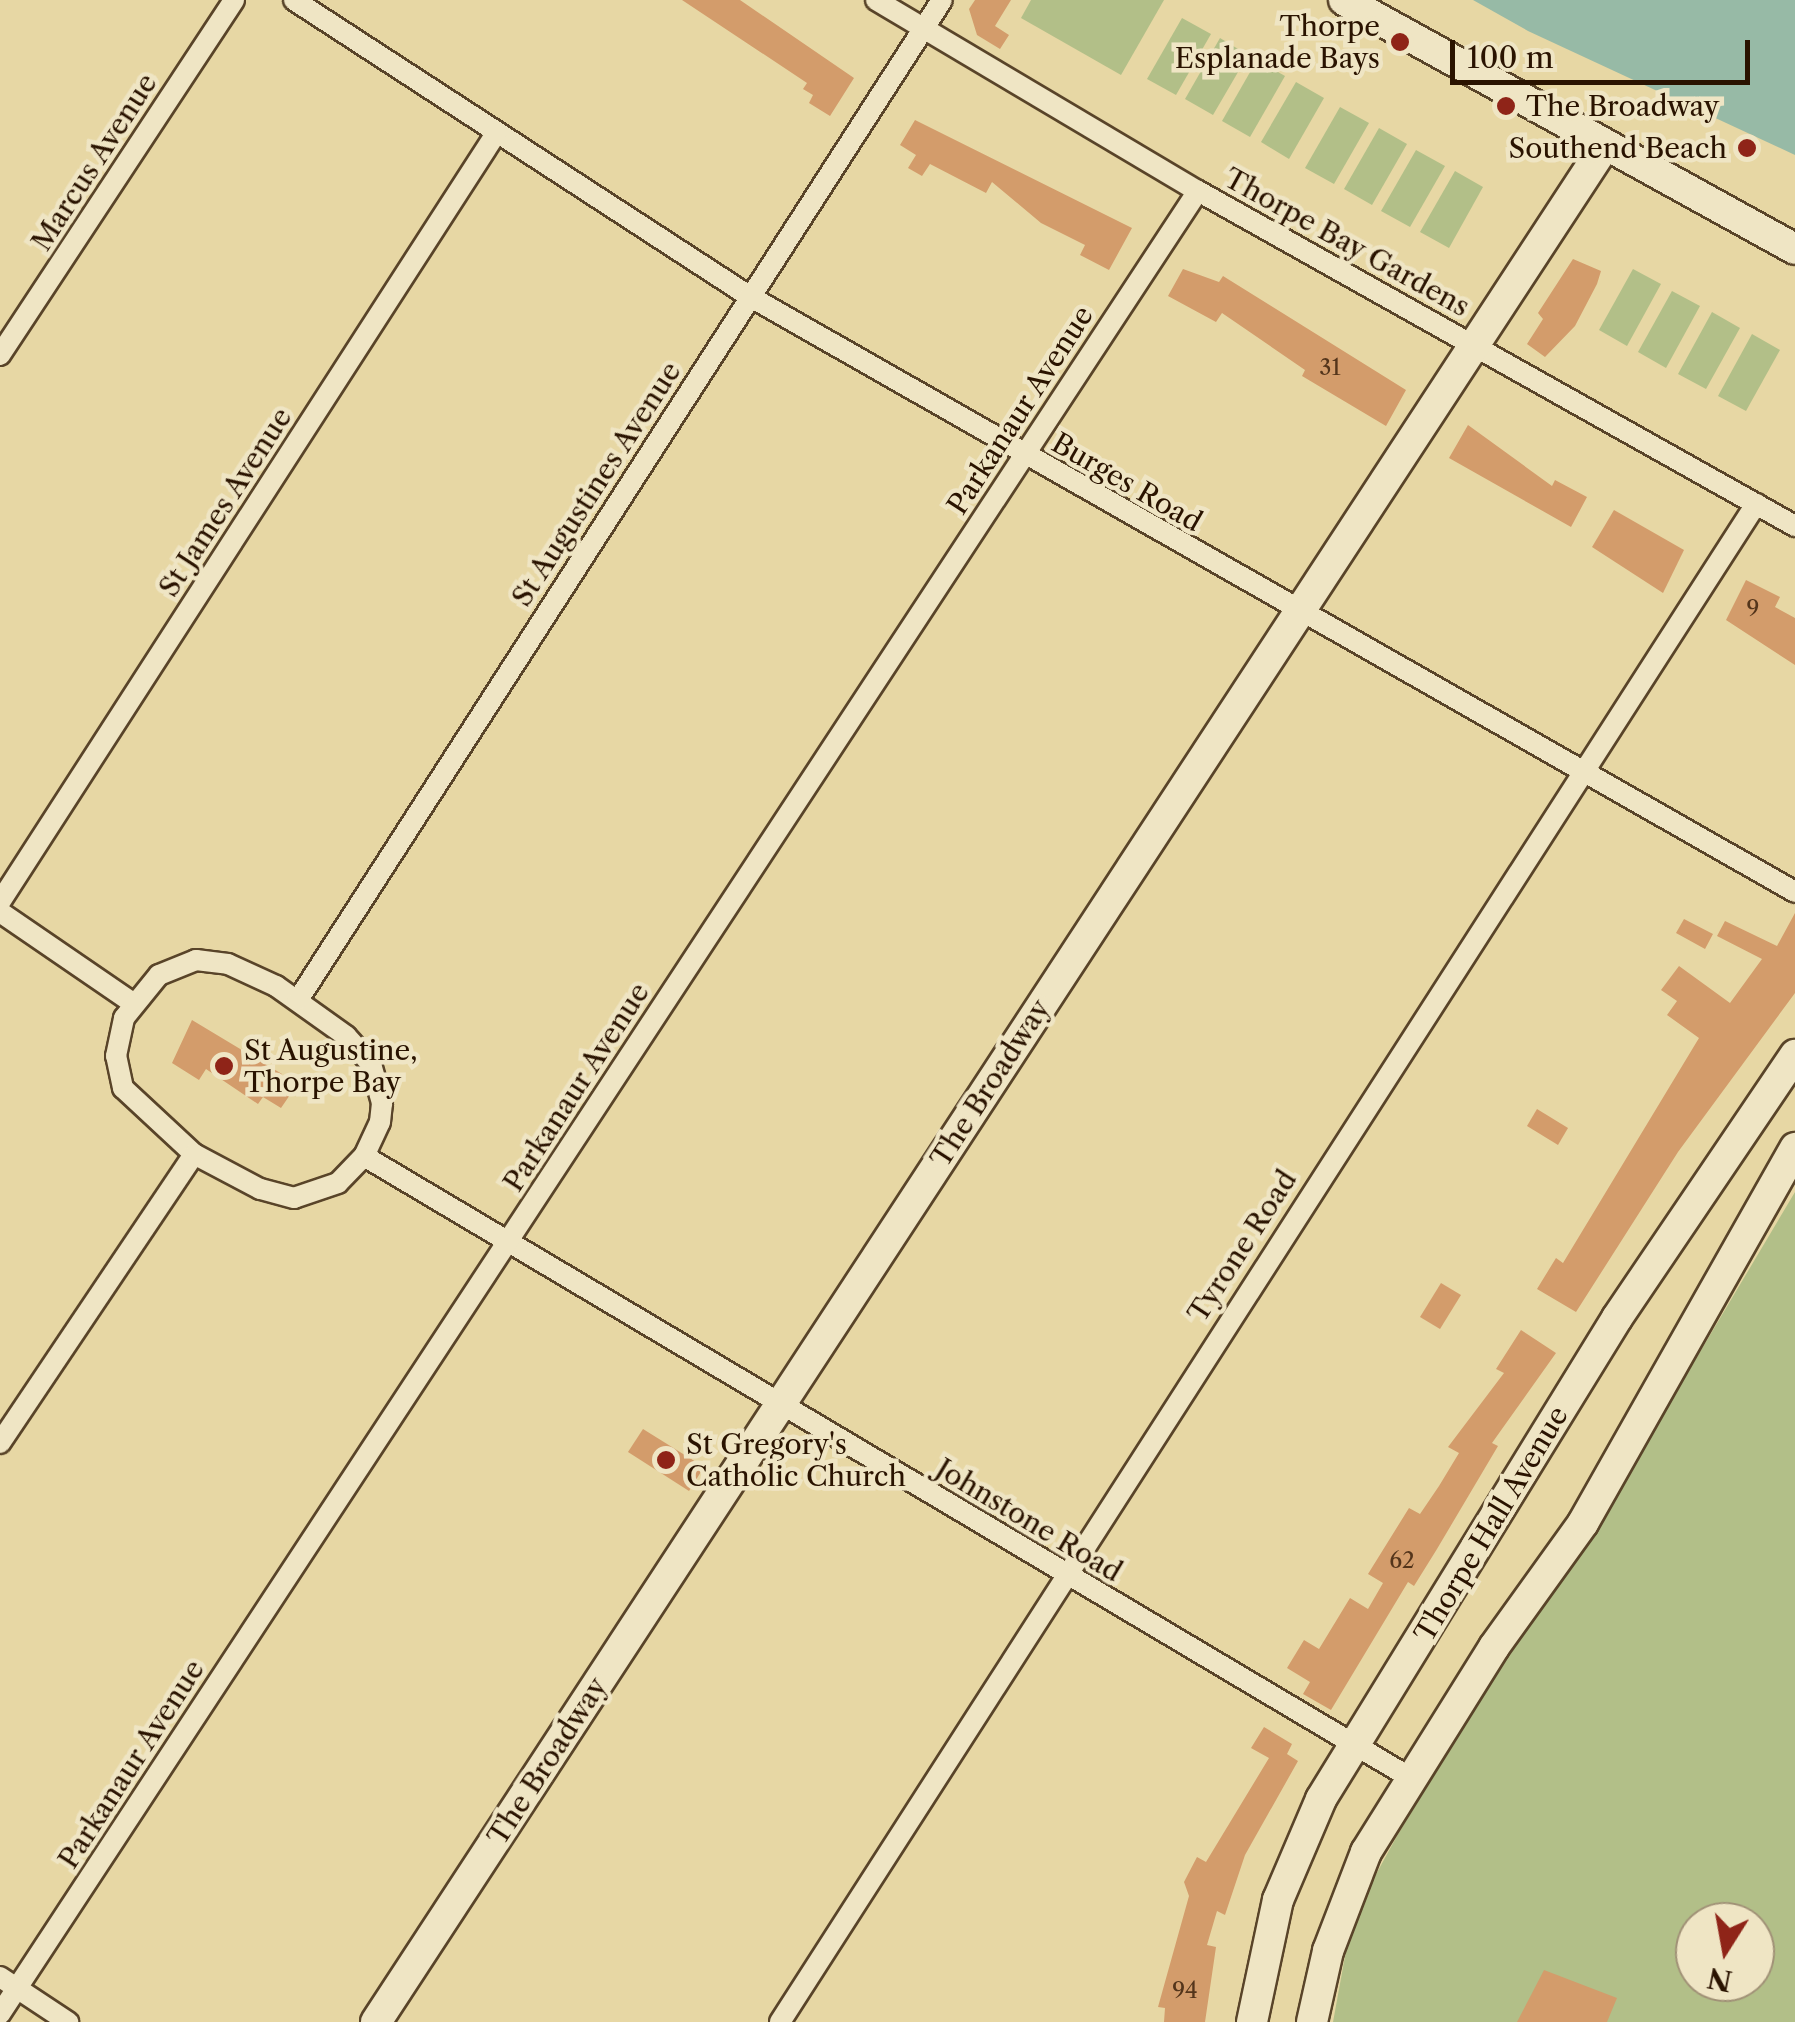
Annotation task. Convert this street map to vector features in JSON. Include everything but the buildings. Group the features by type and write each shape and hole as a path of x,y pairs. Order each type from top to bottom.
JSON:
{"street":[{"name":"Marcus Avenue","path":"0,355 234,0"},
{"name":"Burges Road","path":"294,0 749,296 1795,892"},
{"name":"Thorpe Bay Gardens","path":"876,0 1198,191 1795,526"},
{"name":"St Augustines Avenue","path":"298,1000 942,0"},
{"path":"1344,0 1795,249"},
{"name":"St James Avenue","path":"0,902 497,132"},
{"name":"The Broadway","path":"376,2022 1605,145"},
{"name":"Parkanaur Avenue","path":"0,2014 8,1982 506,1243 1198,191"},
{"name":"Tyrone Road","path":"780,2022 1064,1572 1756,504"},
{"path":"0,912 133,1003"},
{"path":"196,960 228,964 298,1000 362,1050 379,1082 380,1122 364,1156 338,1183 294,1198 260,1189 194,1154 123,1088 118,1036 133,1003 159,975 196,960"},
{"name":"Thorpe Hall Avenue","path":"1252,2022 1267,1942 1294,1857 1354,1746 1617,1318 1795,1055"},
{"path":"1312,2022 1347,1896 1409,1778 1584,1524 1795,1148"},
{"path":"0,1443 194,1154"},
{"name":"Johnstone Road","path":"364,1156 1409,1778"},
{"path":"8,1982 68,2022"}],"green space":[{"path":"1031,0 1164,0 1121,75 1021,18"},
{"path":"1182,18 1211,34 1176,95 1147,79"},
{"path":"1220,38 1248,55 1213,115 1185,99"},
{"path":"1257,60 1285,76 1250,137 1222,121"},
{"path":"1296,82 1324,98 1289,159 1261,142"},
{"path":"1340,107 1369,123 1334,184 1305,168"},
{"path":"1379,128 1407,144 1372,205 1344,189"},
{"path":"1416,150 1445,166 1410,227 1381,211"},
{"path":"1455,171 1483,187 1449,248 1420,232"},
{"path":"1633,269 1661,284 1627,346 1599,330"},
{"path":"1672,291 1700,306 1666,368 1638,352"},
{"path":"1712,312 1740,328 1706,389 1678,374"},
{"path":"1752,334 1780,350 1746,411 1718,396"},
{"path":"1795,1192 1795,2022 1333,2022 1352,1918 1496,1673 1593,1532"}],"shaded area":[{"name":"Southend Beach","path":"1473,0 1795,0 1795,155 1528,31"}],"place":[{"name":"Thorpe Esplanade Bays","path":"1400,42"},
{"name":"The Broadway","path":"1506,106"},
{"name":"Southend Beach","path":"1747,148"},
{"name":"St Augustine, Thorpe Bay","path":"224,1066"},
{"name":"St Gregory's Catholic Church","path":"666,1460"}]}
